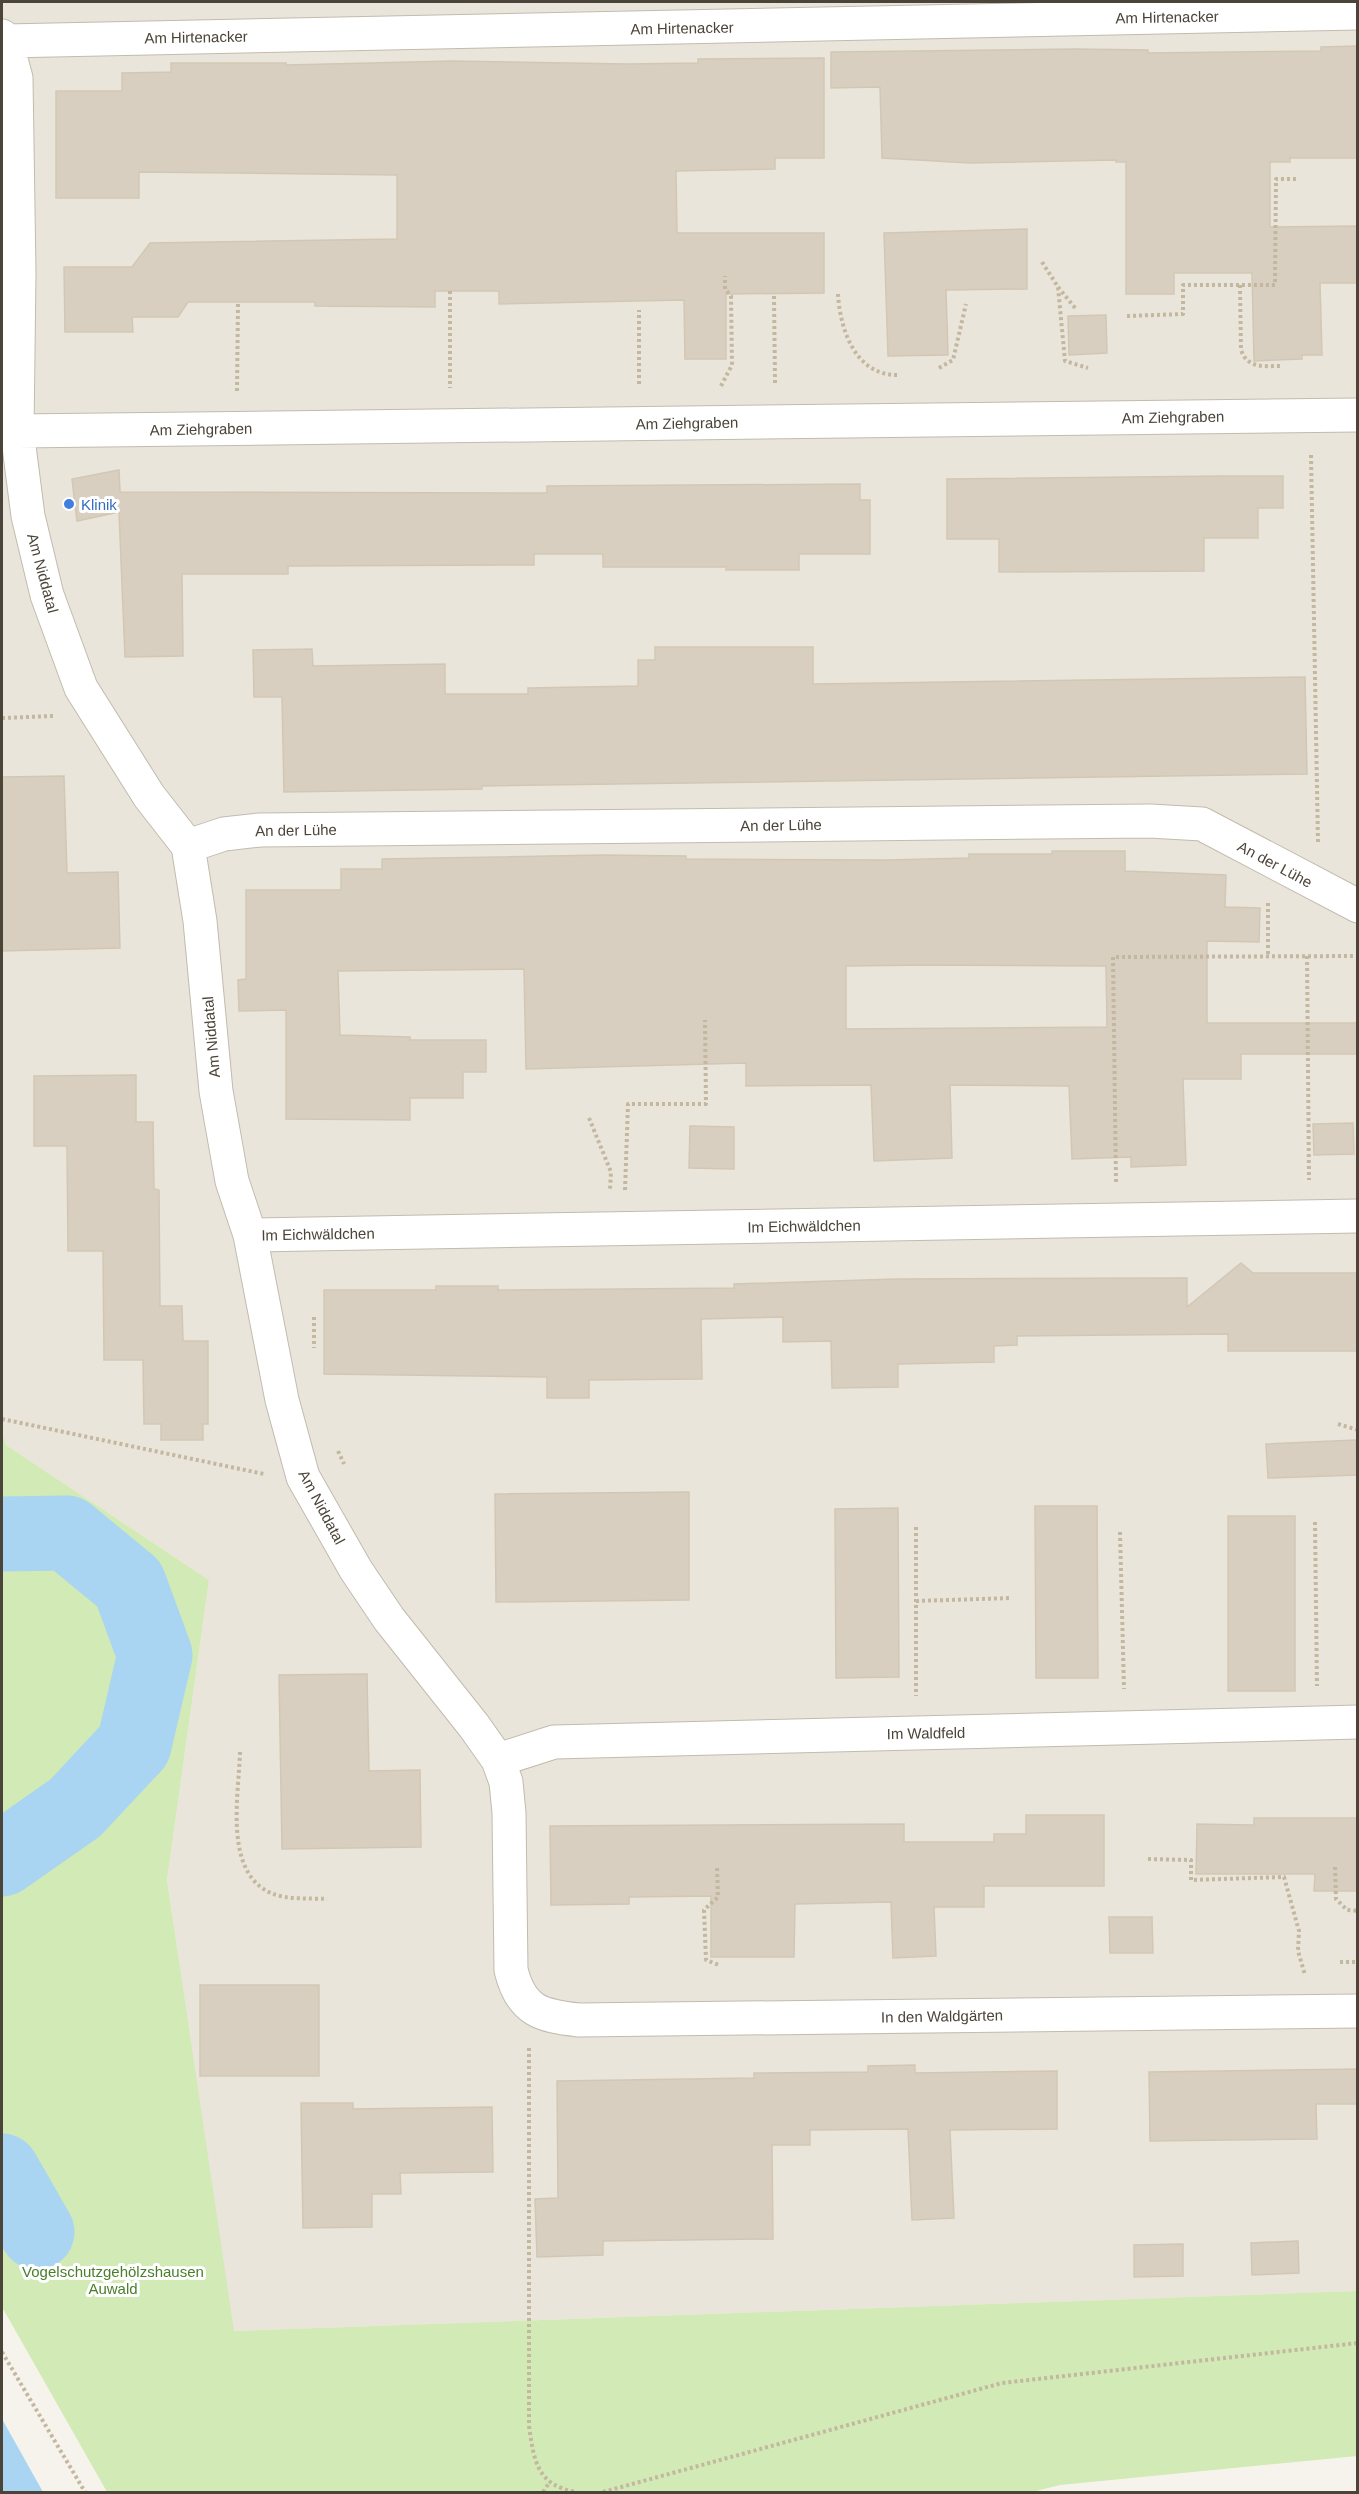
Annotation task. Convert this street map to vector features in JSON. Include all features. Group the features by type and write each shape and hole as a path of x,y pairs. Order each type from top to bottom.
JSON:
{"street":[{"name":"Am Hirtenacker","path":"4,38 1358,13"},
{"name":"Am Niddatal","path":"4,38 16,78 20,273 17,431 28,516 47,595 81,688 149,796 188,846 200,921 216,1090 232,1181 250,1235 282,1400 303,1477 356,1570 389,1619 498,1760 506,1782 509,1813 511,1970 516,1989 529,2006"},
{"name":"Am Ziehgraben","path":"17,431 1358,415"},
{"name":"An der Lühe","path":"188,846 224,834 260,830 1150,821 1202,824 1358,906"},
{"name":"Im Eichwäldchen","path":"250,1235 1116,1222 1358,1216"},
{"name":"Im Waldfeld","path":"498,1760 554,1742 1358,1722"},
{"name":"In den Waldgärten","path":"529,2006 546,2017 579,2020 1358,2011"}],"path":[{"path":"1127,316 1184,314 1183,285 1275,285 1276,179 1299,179"},
{"path":"1042,262 1076,309"},
{"path":"716,394 732,365 731,296 725,289 725,276"},
{"path":"1240,285 1241,350 1244,358 1251,364 1280,366"},
{"path":"1058,287 1065,361 1088,368"},
{"path":"450,291 450,395"},
{"path":"838,294 841,325 852,346 866,364 876,372 897,375"},
{"path":"774,296 775,393"},
{"path":"237,400 238,302"},
{"path":"939,368 952,360 966,304"},
{"path":"639,310 639,395"},
{"path":"1310,415 1319,887"},
{"path":"2,718 96,713"},
{"path":"1268,860 1268,956"},
{"path":"1306,956 1309,1192"},
{"path":"1116,1222 1113,957 1358,956"},
{"path":"625,1192 628,1104 706,1104 705,1020"},
{"path":"589,1118 611,1172 610,1192"},
{"path":"314,1317 314,1353"},
{"path":"2,1419 278,1477 303,1477"},
{"path":"1338,1424 1358,1430"},
{"path":"337,1448 344,1464"},
{"path":"1316,1522 1316,1723"},
{"path":"916,1527 916,1733"},
{"path":"1120,1532 1124,1729"},
{"path":"916,1601 1012,1598"},
{"path":"240,1752 238,1836 244,1869 254,1883 272,1894 327,1899"},
{"path":"1148,1859 1191,1860 1191,1880 1284,1877 1299,1930 1298,1951 1306,1981"},
{"path":"1335,1867 1336,1899 1347,1910 1358,1911"},
{"path":"717,1868 718,1897 704,1910 706,1960 719,1965"},
{"path":"1340,1962 1358,1962"},
{"path":"529,2006 529,2426 539,2471 549,2483 577,2493"},
{"path":"603,2493 1002,2384 1358,2343"},
{"path":"2,2352 85,2493"},
{"path":"543,2493 549,2483"}],"shaded area":[{"path":"2,2 1357,2 1357,2291 233,2331 167,1880 209,1580 6,1445 2,1432"}],"green space":[{"name":"Vogelschutzgehölzshausen Auwald","path":"2,1432 6,1445 209,1580 167,1880 234,2331 1357,2291 1357,2456 1060,2485 1032,2492 107,2492 2,2307"}],"water":[{"path":"2,2419 43,2492 2,2492"}],"building":[{"path":"1358,46 1358,158 1290,158 1290,162 1270,162 1270,227 1358,226 1358,283 1320,283 1322,355 1302,355 1302,359 1254,361 1252,273 1174,273 1174,294 1126,294 1126,162 1116,162 1116,160 970,163 882,158 880,87 831,88 831,52 1076,49 1148,50 1148,53 1321,51 1321,47"},
{"path":"824,58 824,158 775,158 775,169 676,171 677,233 824,233 824,293 726,294 726,359 685,359 684,300 499,304 499,291 435,291 435,307 315,306 315,302 188,302 178,317 132,317 133,332 65,332 64,267 132,267 150,243 397,239 397,175 139,172 139,198 56,198 56,91 122,91 122,73 171,72 171,63 286,63 286,65 453,61 628,64 698,63 698,59"},
{"path":"1027,229 1027,289 946,290 948,355 888,356 884,233"},
{"path":"1106,315 1107,353 1069,355 1068,316"},
{"path":"119,470 120,492 547,493 547,486 860,484 860,500 870,500 870,554 799,554 799,570 726,570 726,567 603,567 603,554 534,554 534,565 288,566 288,574 182,574 183,656 125,657 119,512 77,521 72,479"},
{"path":"1283,476 1283,508 1258,508 1258,538 1204,538 1204,571 999,572 999,539 947,539 947,479"},
{"path":"655,647 813,647 813,684 1305,677 1307,774 482,786 482,789 284,792 282,697 254,697 253,650 312,649 313,666 445,664 445,694 528,694 528,688 638,686 638,660 655,660"},
{"path":"64,776 67,873 118,872 120,948 2,951 2,777"},
{"path":"1052,851 1125,851 1125,871 1226,875 1225,907 1260,908 1259,942 1207,941 1207,1023 1358,1023 1358,1054 1241,1054 1241,1079 1183,1079 1186,1165 1131,1167 1131,1157 1072,1159 1069,1086 950,1085 952,1158 874,1161 871,1085 746,1086 746,1063 526,1069 524,969 338,971 340,1035 410,1037 410,1040 486,1040 486,1072 463,1072 463,1098 410,1098 410,1120 286,1119 286,1010 239,1011 238,980 246,979 246,890 341,890 341,869 382,869 382,859 603,855 686,856 686,859 887,860 969,858 969,854 1052,854","holes":["846,966 1106,966 1107,1027 846,1029"]},
{"path":"136,1075 136,1122 153,1122 154,1189 159,1190 160,1306 182,1306 183,1341 208,1341 208,1424 203,1424 203,1440 161,1440 161,1424 144,1424 143,1360 104,1360 103,1251 68,1251 67,1146 34,1146 34,1076"},
{"path":"1353,1123 1354,1154 1314,1155 1313,1124"},
{"path":"690,1126 734,1127 734,1169 689,1168"},
{"path":"1241,1263 1253,1273 1358,1273 1358,1351 1228,1351 1228,1334 1017,1336 1017,1345 994,1346 994,1362 898,1364 898,1387 832,1388 831,1341 783,1342 783,1317 701,1319 702,1379 589,1380 589,1398 547,1398 547,1377 324,1374 324,1290 436,1290 436,1286 498,1286 498,1290 734,1288 734,1284 896,1279 1187,1278 1187,1307"},
{"path":"1356,1440 1358,1475 1268,1478 1266,1444"},
{"path":"689,1492 689,1600 496,1602 495,1494"},
{"path":"1035,1506 1097,1506 1098,1678 1036,1678"},
{"path":"898,1508 899,1677 836,1678 835,1509"},
{"path":"1228,1516 1295,1516 1295,1691 1228,1691"},
{"path":"367,1674 369,1771 420,1770 421,1847 282,1849 279,1675"},
{"path":"1026,1815 1104,1815 1104,1886 984,1886 984,1907 934,1907 936,1956 893,1958 891,1902 795,1904 794,1957 711,1957 711,1896 629,1897 629,1904 551,1905 550,1826 904,1824 904,1842 994,1842 994,1834 1026,1834"},
{"path":"1254,1818 1358,1818 1358,1891 1314,1891 1315,1874 1196,1874 1197,1824 1254,1825"},
{"path":"1109,1917 1152,1917 1153,1953 1110,1953"},
{"path":"200,1985 319,1985 319,2076 200,2076"},
{"path":"915,2065 915,2073 1057,2071 1057,2129 950,2130 954,2218 912,2220 908,2129 810,2130 810,2145 772,2145 773,2239 603,2241 603,2255 537,2257 535,2199 558,2198 557,2081 754,2078 754,2073 868,2072 868,2066"},
{"path":"1358,2069 1358,2104 1316,2104 1317,2139 1150,2141 1149,2072"},
{"path":"301,2103 353,2103 353,2109 492,2107 493,2172 400,2173 401,2194 372,2194 372,2227 303,2228"},
{"path":"1298,2241 1299,2273 1252,2275 1251,2243"},
{"path":"1183,2244 1183,2276 1134,2277 1134,2245"}],"waterway":[{"path":"2,1534 67,1533 129,1584 155,1655 134,1745 75,1808 2,1859"},
{"path":"2,2171 37,2232"}],"place":[{"name":"Klinik","path":"69,504"}]}
